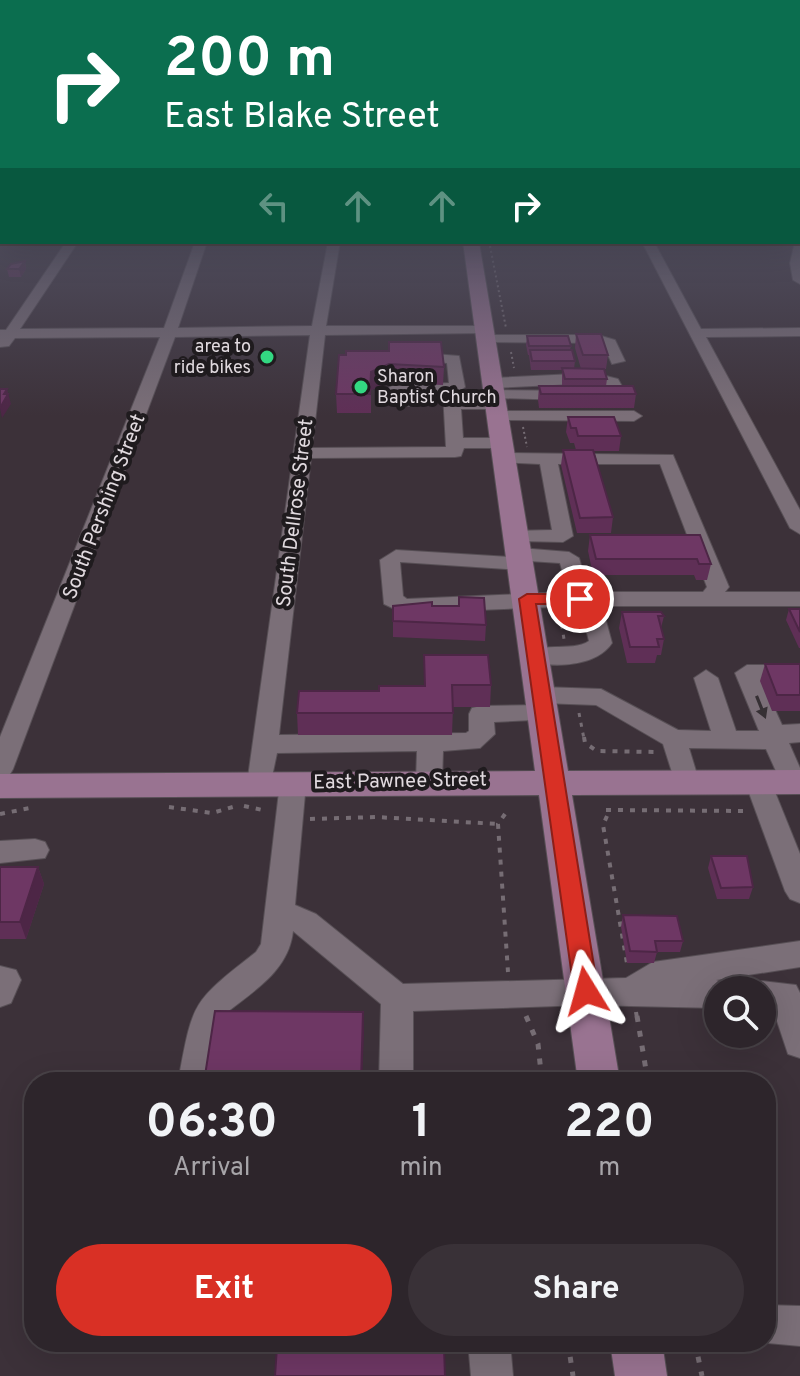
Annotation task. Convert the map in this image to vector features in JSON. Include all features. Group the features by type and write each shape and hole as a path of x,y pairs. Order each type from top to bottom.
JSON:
{"main road":[{"path":"478,287 598,1072"},
{"name":"East Pawnee Street","path":"0,786 686,781 762,796 796,782"},
{"path":"637,1352 641,1376"}],"street":[{"path":"0,349 5,334 39,287"},
{"name":"South Pershing Street","path":"0,769 171,333 186,287"},
{"name":"South Dellrose Street","path":"260,784 304,453 322,360 318,332 326,287"},
{"path":"672,287 800,528"},
{"path":"697,333 800,332"},
{"path":"5,334 486,334 598,339 610,343 617,361"},
{"path":"304,453 457,451 452,358 388,357"},
{"path":"457,443 497,411 594,378 612,382 616,390 602,396 497,411"},
{"path":"403,402 388,400 384,395 396,391 454,392 497,411 548,459 563,536 519,551"},
{"path":"497,411 634,416"},
{"path":"548,459 667,459 717,592"},
{"path":"536,656 570,656 595,650 601,643 582,594 569,558 519,551 396,556 390,560 392,599 403,606 527,601 582,594 717,592 800,599"},
{"path":"796,782 787,737 747,673 800,673"},
{"path":"706,678 727,740"},
{"path":"266,744 471,742 482,734 481,714 601,697 674,739 787,737"},
{"path":"674,739 686,781"},
{"path":"429,782 430,742"},
{"path":"197,1072 206,1019 215,1003 267,961 276,946 293,783"},
{"path":"762,796 789,838 800,891"},
{"path":"0,852 35,850"},
{"path":"280,911 305,923 397,998 518,996 586,991 704,994"},
{"path":"632,992 653,976 800,954"},
{"path":"0,980 5,980 0,993"},
{"path":"782,995 800,1043"},
{"path":"396,1072 397,998"},
{"path":"776,1325 800,1326"},
{"path":"490,1352 492,1376"}],"path":[{"path":"606,810 762,796"},
{"path":"0,814 37,805"},
{"path":"159,807 212,813 238,806 260,808 290,818 376,817 498,824"},
{"path":"505,814 498,824 505,966 538,1044 541,1072"},
{"path":"607,816 603,825 646,1072"},
{"path":"569,1352 573,1376"},
{"path":"697,1352 702,1376"}],"building":[{"path":"576,334 601,334 608,355 583,355"},
{"path":"527,336 568,336 571,346 529,346"},
{"path":"389,342 441,342 444,367 389,364 371,372 370,394 336,394 339,355 346,355 346,351 389,351"},
{"path":"530,350 572,350 575,361 532,361"},
{"path":"562,368 604,369 607,379 565,379"},
{"path":"539,386 633,386 636,394 541,394"},
{"path":"0,389 7,389 4,394 8,394 0,408"},
{"path":"568,417 614,417 621,436 578,436 576,428 571,428"},
{"path":"563,450 593,450 613,517 580,518"},
{"path":"590,535 700,535 711,564 699,564 697,559 596,559"},
{"path":"459,597 484,598 486,625 393,621 393,606 432,602 432,606 459,606"},
{"path":"789,609 800,609 800,632"},
{"path":"622,612 661,612 664,616 658,616 664,639 657,639 659,647 630,647"},
{"path":"424,655 488,655 491,685 452,685 453,713 297,713 299,691 379,691 379,686 425,686"},
{"path":"765,664 800,664 800,695 777,695"},
{"path":"711,856 747,856 753,887 721,888"},
{"path":"0,867 38,867 20,922 0,922"},
{"path":"623,915 677,916 683,941 655,941 657,952 630,951"},
{"path":"215,1011 363,1012 361,1072 206,1072"},
{"path":"277,1352 444,1352 445,1376 275,1376"}],"place":[{"name":"area to ride bikes","path":"267,357"},
{"name":"Sharon Baptist Church","path":"361,387"}],"route":[{"path":"580,599 527,599 586,991"}]}
